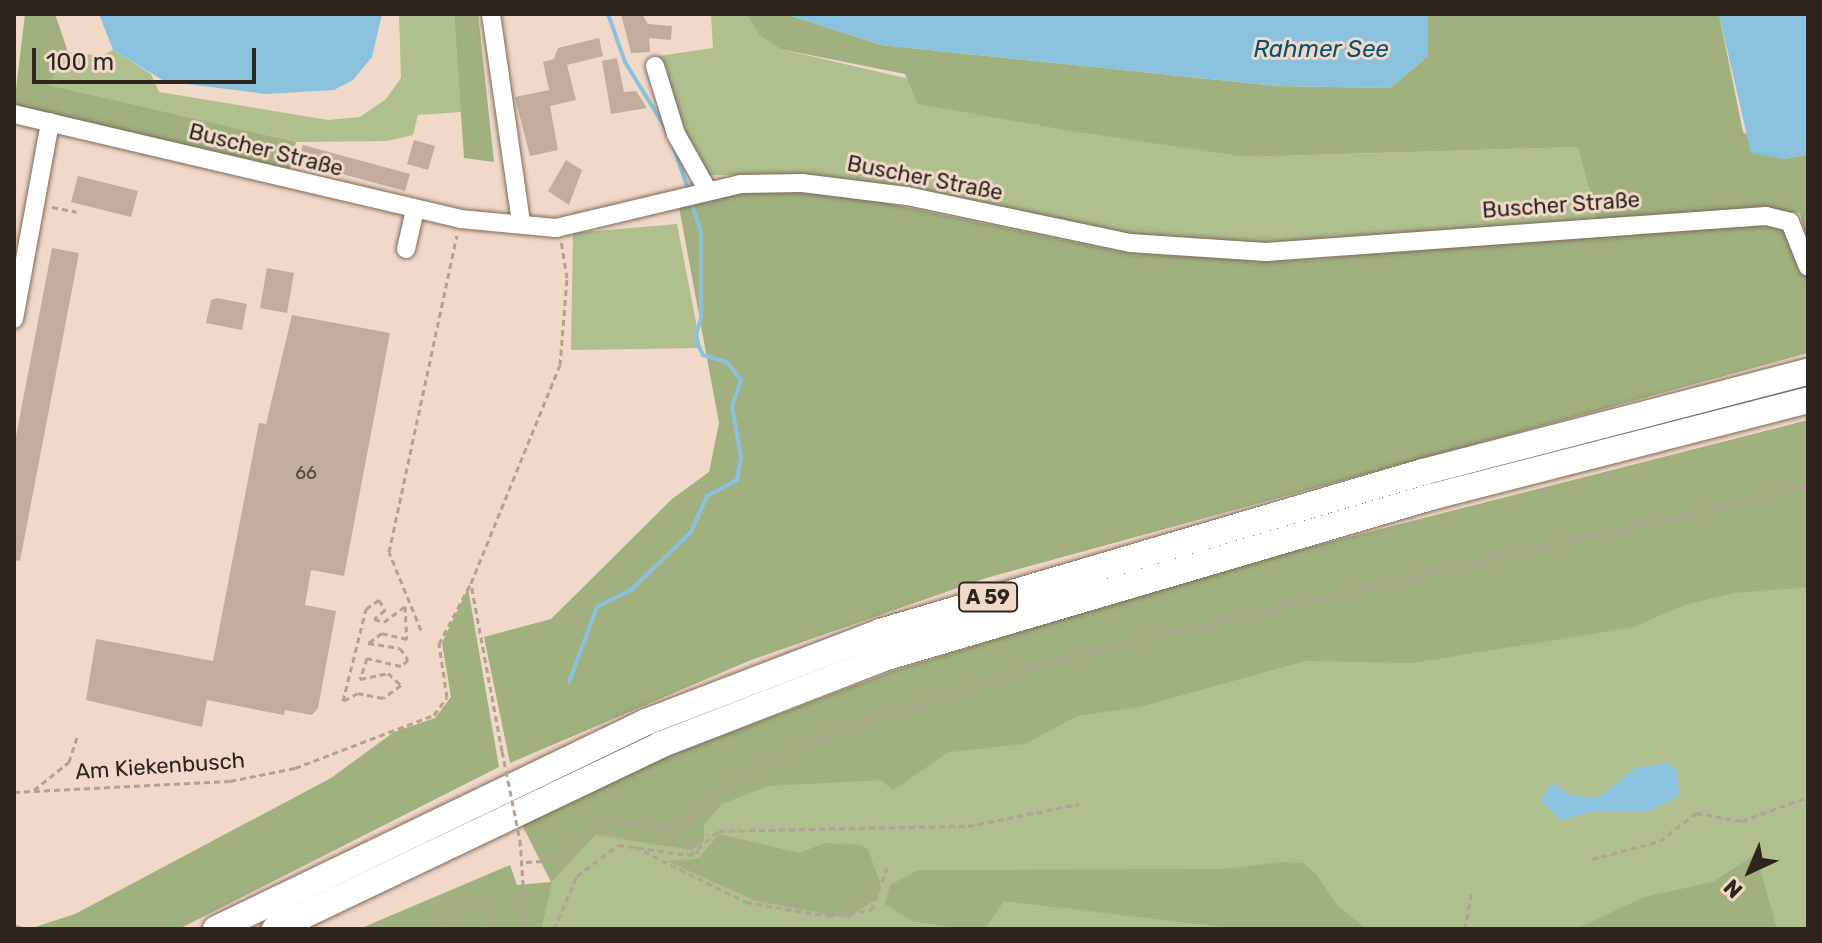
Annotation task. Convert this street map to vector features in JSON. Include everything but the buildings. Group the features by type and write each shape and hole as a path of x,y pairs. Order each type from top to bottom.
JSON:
{"highway":[{"name":"A 59","path":"216,929 646,722 880,632 1361,489 1804,373"},
{"name":"A 59","path":"275,929 604,770 890,656 1341,522 1808,400"}],"street":[{"path":"491,14 521,223"},
{"path":"655,66 695,196"},
{"name":"Buscher Straße","path":"14,114 415,211 460,219 556,228 740,184 837,185 1130,243 1266,252 1766,216 1790,222 1808,267"},
{"path":"14,319 50,122"},
{"path":"406,249 415,211"}],"path":[{"path":"36,204 77,212"},
{"path":"421,630 389,552 460,219"},
{"name":"Am Kiekenbusch","path":"14,792 243,778 309,764 434,715 447,697 439,644 471,583 560,365 567,278 556,228"},
{"path":"672,832 742,773 844,728 1049,661 1808,486"},
{"path":"471,583 526,862 526,929"},
{"path":"379,600 385,610 374,619 384,622 405,606 407,639 382,633 368,643 400,648 408,660 401,666 367,658 360,679 388,673 401,685 395,694 358,693 343,701 366,609 379,600"},
{"path":"34,790 69,762 77,737"},
{"path":"1592,859 1660,841 1696,813 1742,821 1808,797"},
{"path":"699,853 719,831 756,832 820,825 968,826 1079,804"},
{"path":"526,862 548,861 615,818 672,832 699,853"},
{"path":"554,929 564,893 606,849 632,845 699,853"},
{"path":"632,845 746,902 829,916 871,910 888,865"},
{"path":"1465,929 1472,890"},
{"path":"435,929 467,905 488,901 493,929"}],"green space":[{"path":"25,14 55,14 68,52 49,85 296,142 290,169 14,106"},
{"path":"399,14 454,14 461,112 418,115 413,135 387,141 296,142 49,85 68,52 102,56 113,50 151,74 159,92 328,120 360,117 386,99 401,78"},
{"path":"454,14 478,14 494,162 464,158"},
{"path":"711,14 746,14 760,36 780,49 1247,157 1578,147 1599,232 1306,261 1130,254 889,202 807,176 709,175 693,162 659,56 713,48"},
{"path":"746,14 785,14 881,45 1276,86 1390,88 1428,56 1428,14 1719,14 1743,132 1785,159 1808,154 1808,245 1800,213 1783,211 1808,275 1808,353 986,578 751,660 510,763 484,637 551,619 672,499 709,472 719,423 679,207 746,191 814,188 1130,254 1306,261 1599,231 1578,147 1247,157 1071,131 918,104 905,74 780,49 760,36"},
{"path":"677,224 701,348 571,350 573,233"},
{"path":"1808,420 1808,587 1734,593 1684,605 1634,627 1413,663 1305,661 1139,707 1077,716 1025,744 949,752 893,790 881,780 768,786 722,804 704,824 704,841 692,850 596,835 552,882 542,929 359,929 510,865 517,885 551,882 521,823 663,758 893,671 1224,569"},
{"path":"1808,493 1808,929 542,929 552,882 596,835 743,785"},
{"path":"468,588 499,767 179,929 29,929 75,914 331,778 394,732 435,718 451,697 442,643"},
{"path":"719,834 799,853 825,843 861,845 868,849 880,883 878,898 848,918 756,901 667,861 698,859"},
{"path":"1756,854 1777,929 1576,929 1644,897 1713,882"},
{"path":"1280,862 1303,863 1315,873 1337,905 1366,929 1240,929 1004,901 985,929 963,929 912,921 885,904 890,885 918,870 1226,869"}],"water":[{"path":"99,14 382,14 372,57 353,80 334,90 265,94 164,81 113,50"},
{"name":"Rahmer See","path":"785,14 1428,14 1428,56 1390,88 1276,86 881,45"},
{"path":"1719,14 1808,14 1808,154 1785,159 1751,153"},
{"path":"1667,763 1678,770 1679,796 1648,812 1591,812 1561,821 1540,800 1552,783 1573,796 1599,797 1635,768"}],"waterway":[{"path":"608,14 625,62 666,129"},
{"path":"674,148 688,189"},
{"path":"569,682 597,607 631,590 691,532 707,496 737,480 741,457 732,406 741,380 727,362 703,355 695,338 701,318 701,232 691,201"}]}
